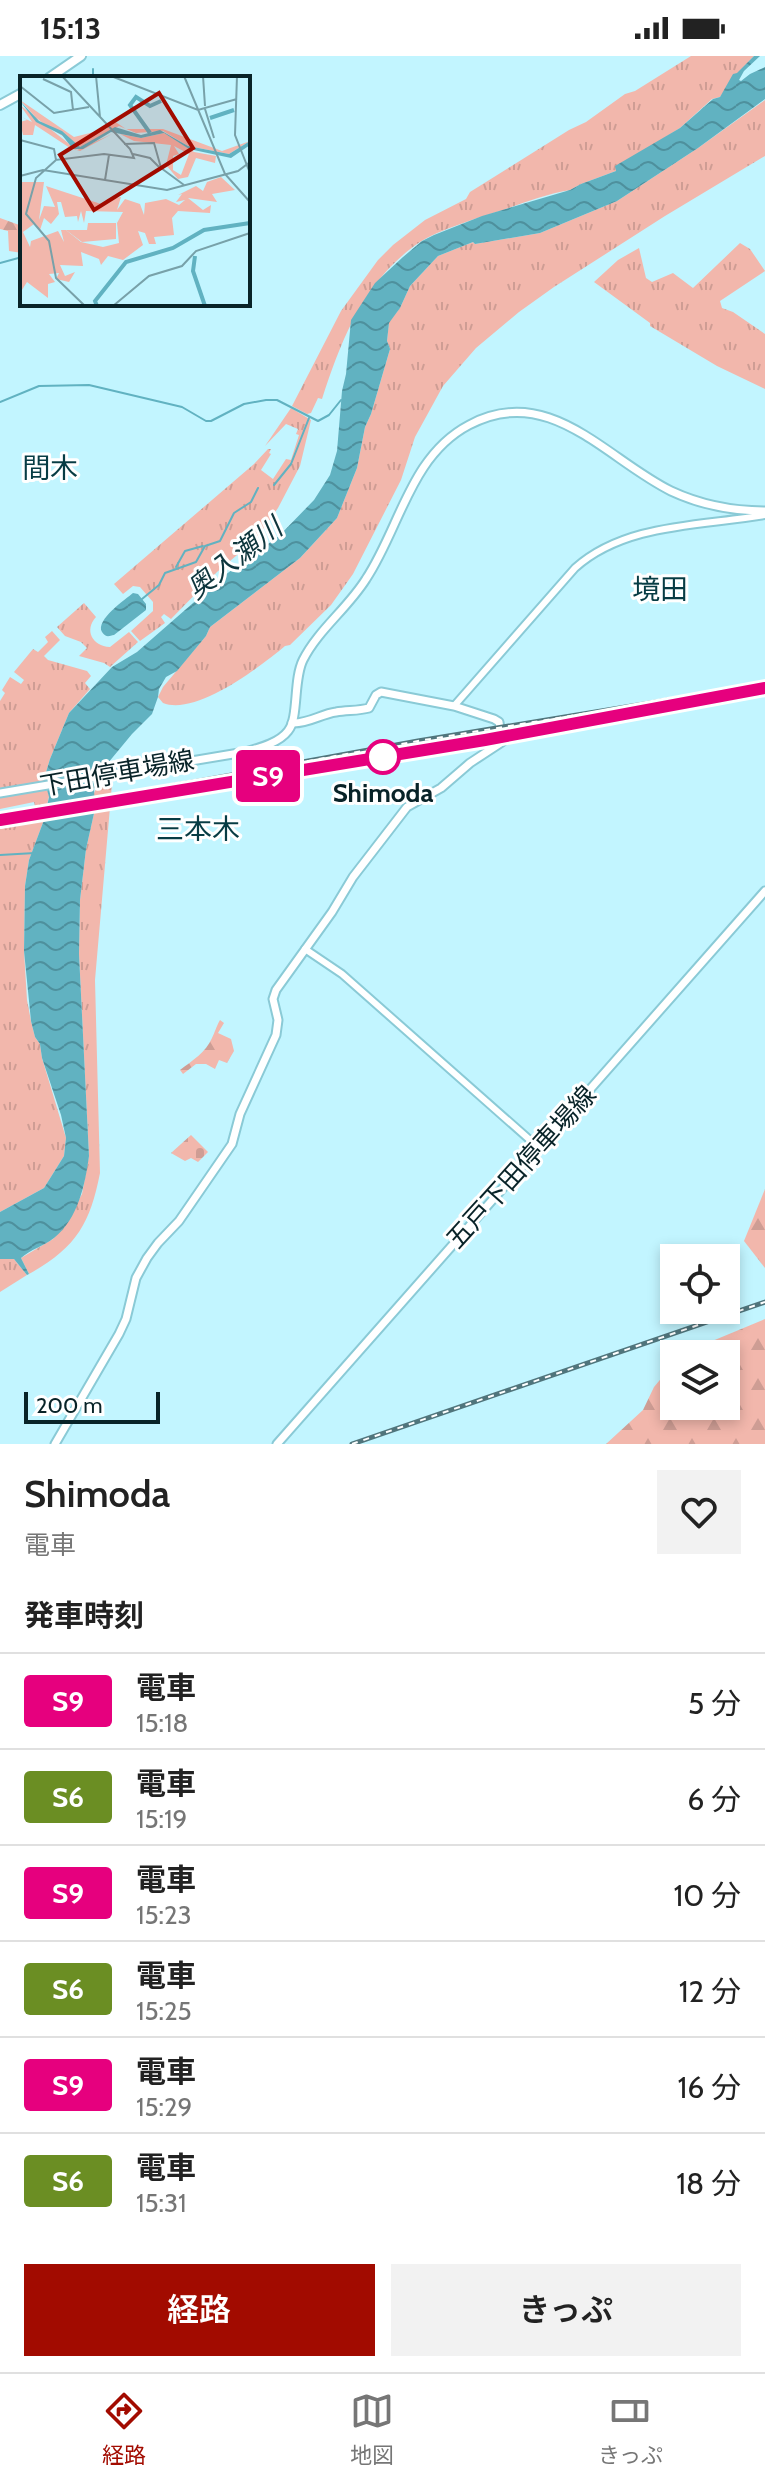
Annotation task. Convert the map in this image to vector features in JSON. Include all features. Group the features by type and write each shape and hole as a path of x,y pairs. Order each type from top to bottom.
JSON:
{"highway":[{"path":"52,76 81,56"},
{"path":"0,105 20,94"}],"main road":[{"path":"292,723 297,680 304,658 375,566 427,461 443,442 472,423 517,413 559,421 591,438 670,490 721,508 765,513"},
{"name":"下田停車場線","path":"0,793 259,748 287,733 292,723 303,723 339,711 369,708 381,692 454,706"},
{"path":"55,1444 119,1334 136,1278 147,1258 179,1221 232,1144 240,1114 276,1035 278,1020 274,996 357,870 407,807 441,788 470,763 502,742 499,722 454,706"},
{"name":"五戸下田停車場線","path":"277,1444 765,891"}],"street":[{"path":"721,508 722,522"},
{"path":"710,523 721,508"},
{"path":"454,706 583,561 610,544 633,536 765,513"},
{"path":"305,949 342,974 539,1148"}],"green space":[{"path":"691,56 754,56 720,97 712,99 680,128 616,168 616,171 570,190 458,225 420,242 384,274 370,292 347,333 322,399 318,398 311,413 307,414 292,406 341,311 378,260 393,245 425,220 466,199 470,192"},
{"path":"765,100 765,156 665,216 519,312 476,348 443,386 415,437 401,480 353,574 331,605 290,645 227,687 192,703 163,703 158,697 163,687 206,636 210,627 300,558 337,518 357,468 365,427 390,349 387,341 389,322 400,308 410,286 438,256 473,242 540,233 617,201"},
{"path":"0,218 20,225 20,253 9,251 8,231 0,229"},
{"path":"740,243 750,249 765,271 720,301 722,308 765,334 765,389 717,366 650,326 594,282 618,260 639,248 646,278 652,282 673,273 693,288"},
{"path":"291,408 311,420 300,466 278,508 256,539 217,572 171,619 164,614 161,617 165,623 140,641 131,631 153,611 153,602 140,587 133,586 123,594 114,584 268,449 271,449 271,454 261,470 273,479 286,459 291,460 298,429 286,424 265,446"},
{"path":"84,603 96,617 90,632 99,644 110,647 129,632 138,642 110,667 79,656 87,648 65,636 57,627"},
{"path":"52,631 60,640 44,656 48,660 87,671 91,676 85,683 90,689 69,713 50,759 44,779 49,796 29,860 25,886 27,1000 66,1138 64,1156 44,1188 0,1212 0,824 38,818 34,802 0,809 0,701 10,677 21,684 24,680 14,672 33,649 38,652 48,642 45,637"},
{"path":"112,784 95,980 100,1173 86,1221 78,1233 59,1254 29,1274 21,1258 53,1239 63,1228 82,1194 89,1156 79,954 80,900 95,809 93,796 97,785"},
{"path":"220,1020 224,1023 218,1033 231,1039 234,1051 227,1063 219,1060 215,1069 206,1064 196,1064 183,1074 180,1070 206,1048"},
{"path":"191,1135 208,1152 198,1162 191,1158 185,1161 171,1153"},
{"path":"765,1189 765,1268 744,1241"},
{"path":"0,1259 14,1259 27,1275 0,1292"},
{"path":"765,1319 765,1444 606,1444 643,1410 660,1380 660,1420 740,1420 740,1340 715,1340"}],"water":[{"path":"754,56 760,56 739,80 765,67 765,99 698,148 617,201 540,233 473,242 438,256 410,286 389,323 387,341 390,349 365,427 357,468 337,518 300,558 210,627 177,671 166,677 152,714 108,763 94,789 95,809 80,900 79,954 89,1156 85,1178 75,1211 62,1230 21,1258 29,1274 14,1259 0,1259 0,1212 44,1188 64,1156 66,1138 61,1115 31,1021 24,951 25,886 29,860 49,797 44,779 69,713 112,667 137,652 225,575 279,536 314,500 330,475 337,451 351,320 375,283 422,241 434,235 482,216 570,190 616,171 615,166 680,128 713,99 720,97 733,74"},
{"path":"133,593 138,594 146,604 146,610 114,635 105,635 101,627 103,622"}],"waterway":[{"path":"93,69 93,76"},
{"path":"0,263 20,258"},
{"path":"0,402 39,386 89,385 182,407 206,421 244,404 266,400 277,400 318,421 329,415 341,400"},
{"path":"274,485 291,464 309,418"},
{"name":"奥入瀬川","path":"142,599 159,585 165,573 196,562 205,546 220,541 234,513 251,502 258,488"},
{"name":"奥入瀬川","path":"176,567 185,551 203,546"},
{"path":"0,855 35,853"}],"railway":[{"path":"0,817 418,741 765,684"},
{"path":"352,1444 765,1302"}],"train":[{"name":"S9","path":"0,820 485,740 765,688"}],"place":[{"name":"Shimoda","path":"383,757"}],"district":[{"name":"間木","path":"50,468"},
{"name":"境田","path":"660,589"},
{"name":"三本木","path":"198,829"}]}
